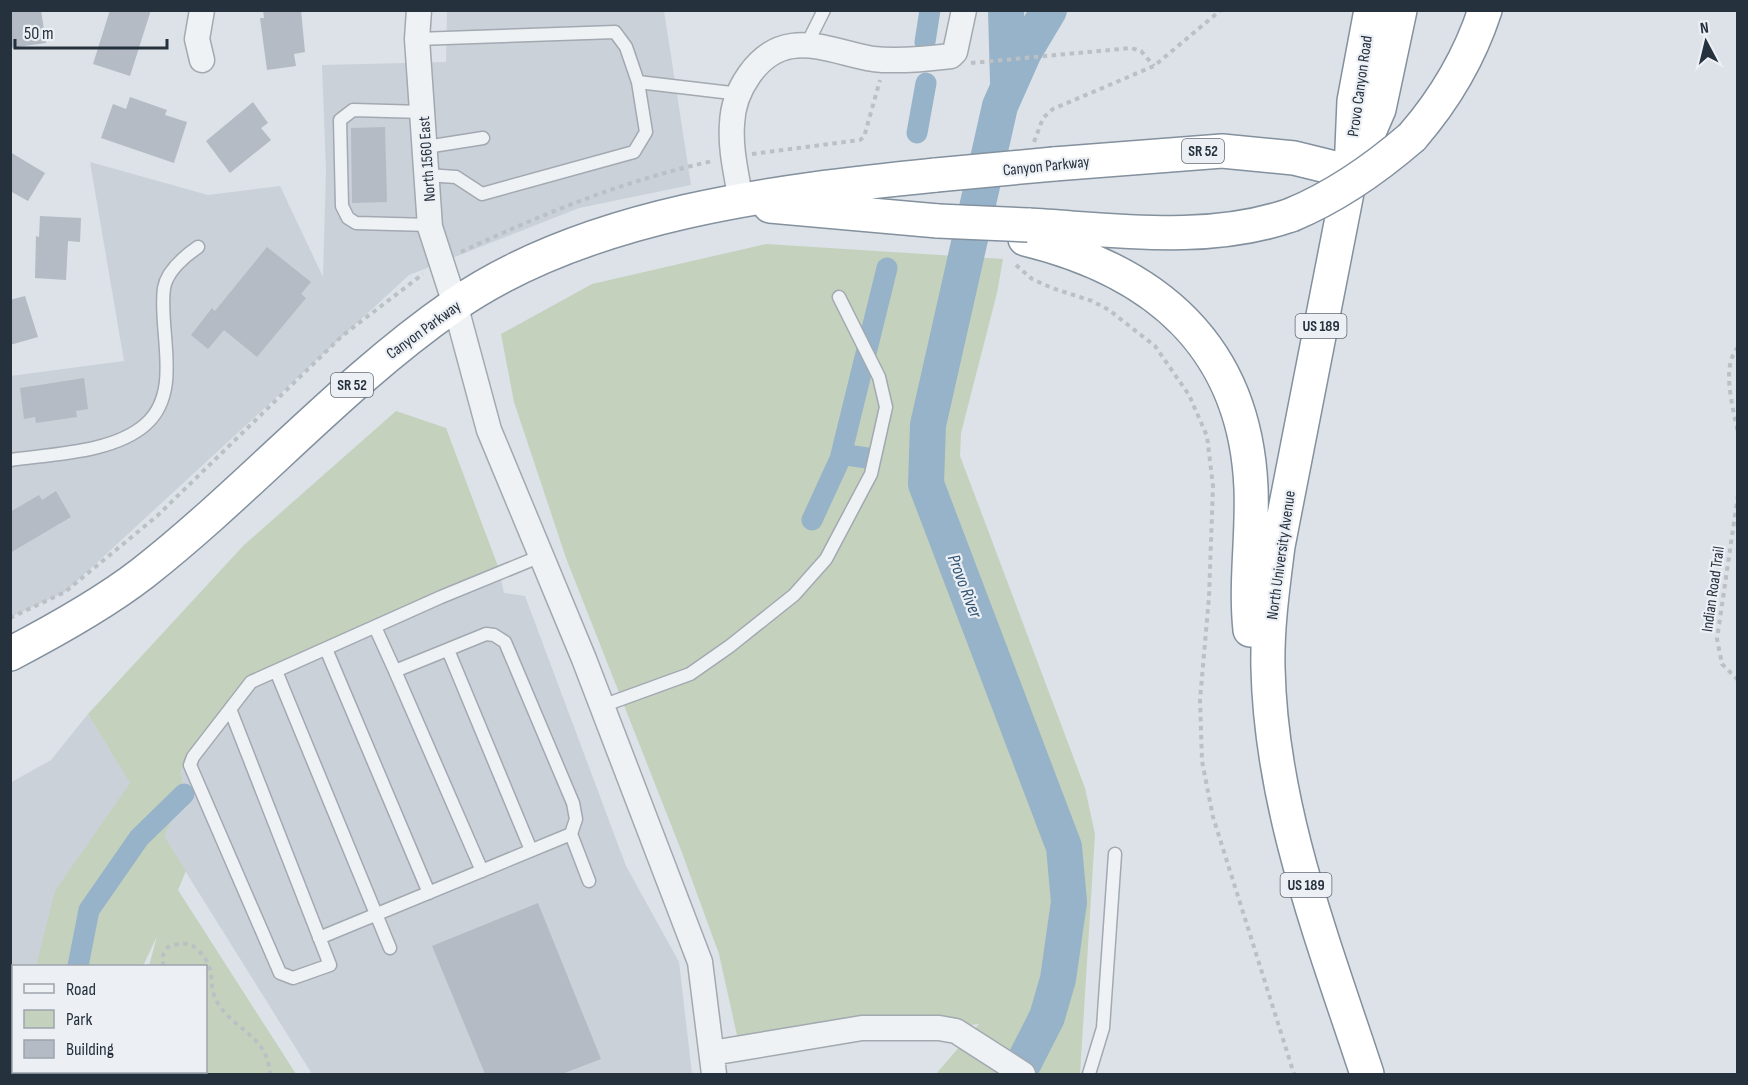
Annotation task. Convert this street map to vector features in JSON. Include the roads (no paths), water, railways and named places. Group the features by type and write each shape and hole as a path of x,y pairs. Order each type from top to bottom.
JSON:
{"highway":[{"name":"Provo Canyon Road","path":"1351,172 1353,110 1371,10"},
{"name":"Provo Canyon Road","path":"1351,172 1379,109 1400,10"},
{"path":"1027,232 1217,232 1249,227 1291,215 1350,185 1412,137 1450,89 1477,37 1485,10"},
{"name":"Canyon Parkway","path":"10,654 94,606 141,575 199,526 360,378 455,304 575,244 635,225 794,191 1054,164 1221,151 1294,158 1351,172"},
{"name":"North University Avenue","path":"1351,172 1278,546 1269,630 1271,710 1292,835 1367,1074"},
{"name":"Canyon Parkway","path":"741,202 811,212 938,220 1027,232"},
{"path":"1027,232 1089,257 1142,286 1167,305 1191,329 1221,369 1236,404 1248,455 1251,490 1249,623 1256,668 1271,710"}],"street":[{"path":"202,10 197,39 202,60"},
{"name":"North 1560 East","path":"419,10 417,39 430,225 455,304 489,430 602,706 700,962 713,1064"},
{"path":"741,202 733,156 732,121 740,94 754,68 763,60 791,46 806,46 874,59 951,56 955,52 964,10"},
{"path":"713,1064 862,1028 939,1028 956,1031 1023,1074"}],"lane":[{"path":"806,46 824,10"},
{"path":"417,39 615,32 626,47 638,82 645,132 634,152 482,194 456,177 427,175"},
{"path":"638,82 740,94"},
{"path":"423,112 352,110 340,120 342,206 348,218 356,223 430,225"},
{"path":"426,147 483,138"},
{"path":"10,460 89,449 120,439 146,424 162,396 167,371 164,287 184,257 198,247"},
{"path":"602,706 690,674 730,646 794,595 826,559 876,459 886,407 879,377 840,297"},
{"path":"230,709 330,965 293,978 280,974 190,765 193,757 230,709 252,682 541,556"},
{"path":"375,627 482,871"},
{"path":"395,671 486,634 494,635 505,642 573,803 576,819 571,834 590,881"},
{"path":"326,649 429,893"},
{"path":"448,650 531,850"},
{"path":"276,671 390,948"},
{"path":"320,938 571,834"},
{"path":"1089,1074 1104,1028 1115,854"}],"waterway":[{"path":"925,42 930,10"},
{"name":"Provo River","path":"1006,10 1008,82"},
{"name":"Provo River","path":"1018,1074 1047,1017 1058,979 1069,902 1064,847 926,484 928,425 1000,106 1024,52 1049,10"},
{"path":"917,133 926,83"},
{"path":"812,520 840,459 887,268"},
{"path":"840,459 847,455 867,458"},
{"path":"78,965 89,910 139,838 184,794"}]}
